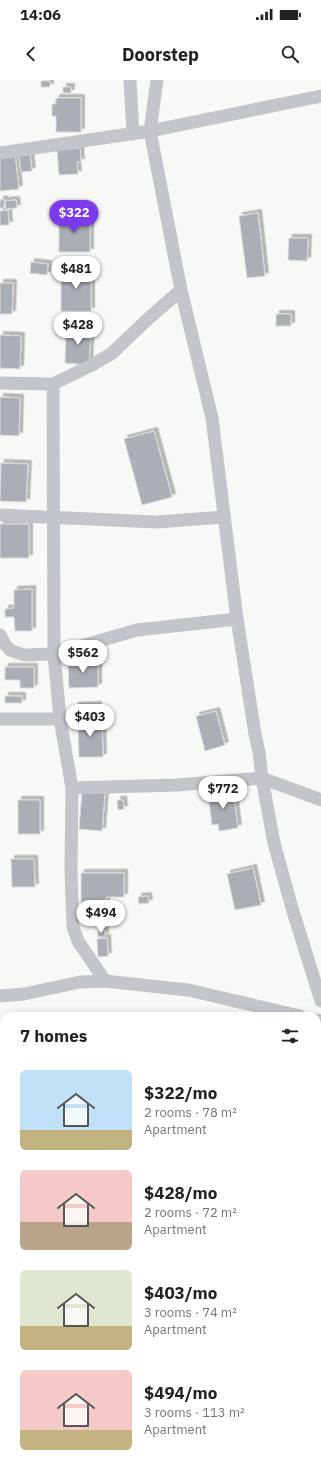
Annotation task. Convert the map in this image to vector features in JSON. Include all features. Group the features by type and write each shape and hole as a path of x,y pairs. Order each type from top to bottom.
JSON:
{"lane":[{"path":"130,80 133,134"},
{"path":"157,80 150,131 181,290 212,418 237,618 255,734 260,752 262,778 274,843 321,1005"},
{"path":"0,153 150,131 321,96"},
{"path":"0,383 53,384 111,354 181,290"},
{"path":"53,384 54,654 60,719 72,788 71,871 73,927 78,941 105,981"},
{"path":"0,515 157,522 224,517"},
{"path":"0,635 10,650 24,655 54,654 137,630 237,618"},
{"path":"0,719 60,719"},
{"path":"72,788 177,785 262,778 321,800"},
{"path":"0,996 24,994 80,982 105,981 188,990 283,1012"}],"building":[{"path":"41,81 50,81 50,87 41,87"},
{"path":"63,87 71,87 71,93 63,93"},
{"path":"56,98 81,98 81,132 56,132 56,116 52,116 52,104 56,104"},
{"path":"80,148 81,162 77,162 78,174 59,175 57,150"},
{"path":"15,155 19,189 0,191 0,157"},
{"path":"19,155 30,155 32,171 21,172"},
{"path":"4,199 4,208 0,208 0,200"},
{"path":"16,200 17,208 6,209 5,201"},
{"path":"8,210 9,225 0,225 0,211"},
{"path":"258,213 265,276 247,278 239,216"},
{"path":"59,217 90,217 90,252 59,252"},
{"path":"289,238 308,238 307,261 288,260"},
{"path":"31,262 48,264 47,275 30,273"},
{"path":"61,269 91,269 91,311 61,311"},
{"path":"0,283 13,283 12,314 0,314"},
{"path":"276,314 291,314 291,326 276,326"},
{"path":"66,328 91,329 89,365 65,363"},
{"path":"0,335 21,336 20,369 0,368"},
{"path":"0,397 20,398 19,436 0,435"},
{"path":"154,431 172,497 142,505 124,439"},
{"path":"1,463 28,464 26,502 0,501"},
{"path":"0,524 29,524 29,558 0,558"},
{"path":"32,589 32,631 15,631 14,617 5,617 5,609 14,608 14,590"},
{"path":"68,660 98,660 98,687 69,688"},
{"path":"5,667 34,667 34,688 20,688 20,680 5,680"},
{"path":"5,696 22,696 22,703 5,703"},
{"path":"98,705 98,717 75,718 75,706"},
{"path":"216,711 225,745 205,751 196,716"},
{"path":"78,720 102,720 103,757 79,757"},
{"path":"233,790 238,828 219,831 218,824 212,825 208,793"},
{"path":"82,791 105,793 102,831 79,829"},
{"path":"18,800 40,800 40,834 18,834"},
{"path":"117,800 123,800 124,809 118,810"},
{"path":"11,859 34,859 35,887 12,887"},
{"path":"253,868 261,905 235,910 227,874"},
{"path":"81,873 124,873 124,897 106,897 106,912 81,912"},
{"path":"148,896 149,903 139,904 138,897"},
{"path":"98,931 105,931 105,936 98,937"},
{"path":"107,938 108,956 98,957 97,939"}]}
